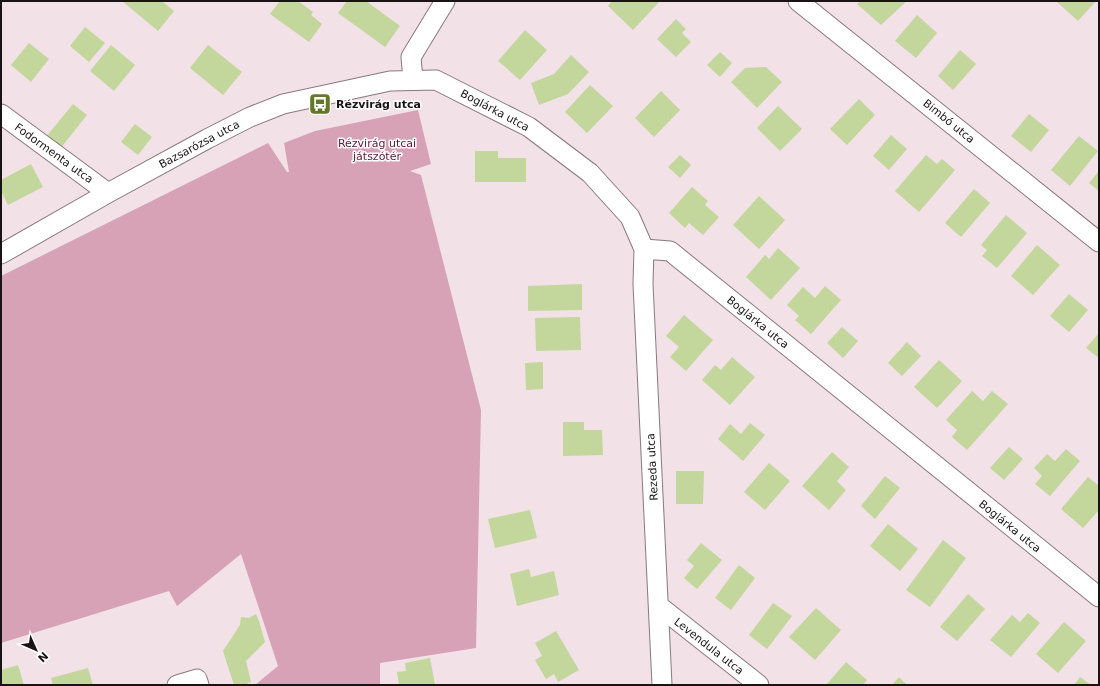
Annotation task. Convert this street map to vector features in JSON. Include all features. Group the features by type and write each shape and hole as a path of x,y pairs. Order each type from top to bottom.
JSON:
{"street":[{"path":"413,80 411,57 445,1"},
{"name":"Bimbó utca","path":"798,1 1099,242"},
{"name":"Bazsarózsa utca","path":"1,254 108,192 207,139 283,104 390,81 413,80"},
{"name":"Boglárka utca","path":"413,80 436,80 529,127 590,173 630,217 644,249 670,251 1099,597"},
{"name":"Fodormenta utca","path":"1,114 108,192"},
{"name":"Rezeda utca","path":"644,249 643,284 662,685"},
{"name":"Levendula utca","path":"659,606 759,685"},
{"path":"177,685 198,682"}],"green space":[{"name":"Rézvirág utcai játszótér","path":"418,110 431,164 410,171 421,175 481,410 476,648 380,663 380,685 255,685 278,666 241,554 177,606 169,591 1,643 1,276 268,143 287,172 289,172 284,143 315,131"}],"building":[{"path":"122,1 162,1 174,11 158,31"},
{"path":"280,1 298,1 313,12 311,15 322,24 309,42 270,14"},
{"path":"347,1 366,1 400,26 385,47 338,13"},
{"path":"612,1 660,1 633,30 608,6"},
{"path":"860,1 907,1 881,25 857,4"},
{"path":"1056,1 1096,1 1078,21"},
{"path":"917,15 937,33 916,58 895,41"},
{"path":"676,19 686,29 682,33 691,42 676,57 657,39"},
{"path":"85,27 105,43 89,62 70,46"},
{"path":"525,30 547,50 520,80 498,61"},
{"path":"29,43 49,59 31,82 11,65"},
{"path":"111,45 135,65 114,91 90,71"},
{"path":"208,45 242,72 223,95 190,68"},
{"path":"960,50 976,64 953,90 938,76"},
{"path":"720,52 732,63 720,77 707,65"},
{"path":"571,55 589,72 568,94 539,105 531,83 554,74"},
{"path":"766,67 782,82 757,108 731,82 745,68"},
{"path":"590,85 613,106 587,133 565,112"},
{"path":"661,91 680,110 654,137 635,118"},
{"path":"859,99 875,115 847,145 830,129"},
{"path":"73,104 87,115 60,149 46,137"},
{"path":"778,106 802,129 780,151 757,128"},
{"path":"1029,114 1049,130 1031,152 1011,136"},
{"path":"135,124 152,137 138,155 121,142"},
{"path":"891,135 907,149 889,170 873,156"},
{"path":"1079,136 1098,151 1070,186 1051,170"},
{"path":"475,151 498,151 498,158 526,158 526,182 475,182"},
{"path":"680,155 691,165 680,178 668,167"},
{"path":"926,155 937,164 942,159 955,170 919,212 895,191"},
{"path":"31,164 43,187 8,205 1,191 1,180"},
{"path":"1099,171 1099,191 1089,183"},
{"path":"692,187 708,201 705,205 719,217 703,235 689,223 685,228 669,213"},
{"path":"974,189 990,203 961,237 945,223"},
{"path":"759,196 785,220 759,249 733,225"},
{"path":"1006,215 1027,233 997,268 982,256 987,250 981,245"},
{"path":"1037,245 1060,265 1033,295 1011,276"},
{"path":"778,248 800,268 771,300 746,277 765,255 769,259"},
{"path":"582,284 582,310 528,311 528,286"},
{"path":"825,286 841,300 811,334 795,320 799,316 787,305 803,287 815,298"},
{"path":"1069,294 1088,310 1069,332 1050,316"},
{"path":"684,315 713,340 686,371 670,357 679,347 666,336"},
{"path":"580,317 581,350 536,351 535,318"},
{"path":"842,327 858,341 843,358 827,343"},
{"path":"1099,333 1099,358 1086,348"},
{"path":"907,342 921,356 902,376 888,363"},
{"path":"732,357 755,377 730,405 702,380 715,365 721,370"},
{"path":"939,360 962,381 937,408 914,387"},
{"path":"543,362 543,389 526,390 525,363"},
{"path":"972,391 983,401 992,391 1008,404 967,450 952,437 957,430 946,420"},
{"path":"563,422 584,422 584,430 602,430 603,455 563,456"},
{"path":"750,423 765,435 743,461 718,439 730,424 741,434"},
{"path":"1009,447 1023,459 1004,480 990,468"},
{"path":"1066,449 1080,461 1050,496 1035,484 1042,476 1034,468 1047,454 1055,461"},
{"path":"832,452 849,467 837,481 846,490 829,510 802,486"},
{"path":"769,463 790,481 765,510 744,492"},
{"path":"676,471 704,471 703,504 676,504"},
{"path":"885,476 900,488 875,519 861,506"},
{"path":"1088,477 1099,486 1099,510 1083,528 1061,509"},
{"path":"530,510 537,538 495,548 488,519"},
{"path":"888,524 918,549 900,571 870,546"},
{"path":"943,540 966,558 930,607 906,590"},
{"path":"701,543 722,560 697,589 684,578 694,566 687,560"},
{"path":"739,565 755,578 731,610 715,598"},
{"path":"529,569 531,577 554,571 559,595 517,606 510,574"},
{"path":"968,594 985,609 957,641 940,627"},
{"path":"773,603 792,616 767,649 749,635"},
{"path":"816,608 841,630 815,660 789,637"},
{"path":"1028,613 1040,623 1011,657 990,640 1012,615 1020,622"},
{"path":"256,614 265,642 246,661 251,682 244,685 234,685 223,651 240,625 241,617 249,618"},
{"path":"1064,622 1086,641 1058,673 1036,654"},
{"path":"556,631 579,670 558,682 554,674 546,679 535,660 542,656 535,643"},
{"path":"430,658 435,685 399,685 397,672 406,671 405,663"},
{"path":"846,662 867,680 863,685 826,685"},
{"path":"18,665 24,685 1,685 1,670"},
{"path":"88,668 93,685 53,685 51,678"},
{"path":"899,677 907,685 892,685"},
{"path":"1080,677 1091,685 1074,685"}],"place":[{"name":"Rézvirág utca","path":"320,104"}]}
